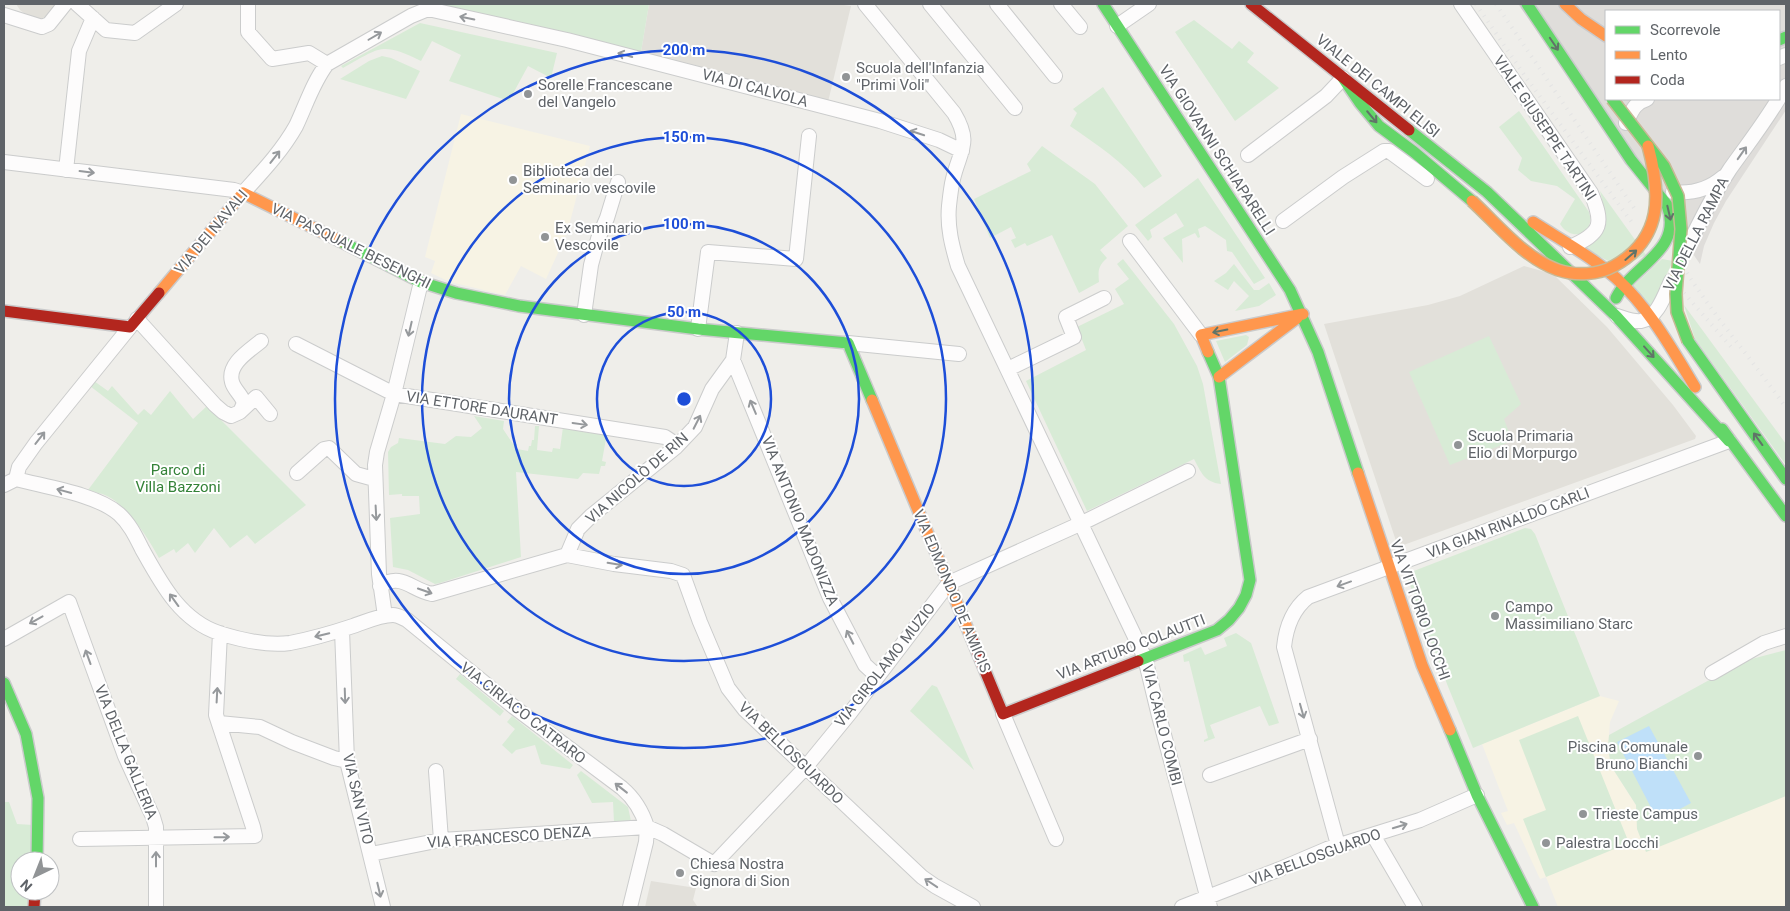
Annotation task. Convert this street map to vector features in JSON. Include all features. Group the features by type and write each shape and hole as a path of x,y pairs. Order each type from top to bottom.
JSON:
{"main road":[{"name":"VIA GIOVANNI SCHIAPARELLI","path":"1103,4 1290,290 1302,314"},
{"name":"VIALE DEI CAMPI ELISI","path":"1251,4 1487,192 1616,316 1729,440"},
{"path":"1527,4 1596,108 1671,212 1670,231 1663,245 1654,258 1623,285 1615,300 1616,316"},
{"path":"1565,4 1581,19 1605,35"},
{"path":"1344,78 1360,103 1379,126 1414,152 1532,253 1558,269 1575,273 1590,274 1620,264 1632,256 1644,243 1651,228 1657,198 1655,167 1648,146"},
{"path":"1613,100 1672,181 1678,196 1681,229 1676,294 1677,312 1688,341 1786,479"},
{"name":"VIALE DEI CAMPI ELISI","path":"1487,192 1601,267 1623,285 1650,317 1729,440"},
{"name":"VIA PASQUALE BESENGHI","path":"244,193 438,289 519,306 584,315 698,329 848,343"},
{"name":"VIA DEI NAVALI","path":"134,323 244,193"},
{"path":"4,312 134,323"},
{"path":"1202,335 1302,314"},
{"path":"1219,377 1302,314"},
{"name":"VIA VITTORIO LOCCHI","path":"1302,314 1322,361 1422,665 1476,795 1533,907"},
{"path":"1249,325 1260,346"},
{"name":"VIA ARTURO COLAUTTI","path":"1003,714 1217,630 1236,614 1249,591 1250,580 1219,377 1202,335"},
{"name":"VIA EDMONDO DE AMICIS","path":"848,343 1003,714"},
{"path":"1729,440 1786,516"},
{"path":"4,682 26,734 35,780 39,810 37,851"}],"street":[{"path":"4,15 42,27 49,24 65,4"},
{"path":"77,4 106,30 135,33 176,4"},
{"path":"248,4 248,32 272,58 309,53 327,64"},
{"name":"VIA CARLO COMBI","path":"865,4 954,113 960,123 964,142 953,179 949,208 950,239 958,266 1145,658 1208,902"},
{"path":"930,4 1015,108"},
{"path":"999,4 1055,76"},
{"path":"1062,4 1080,27"},
{"path":"1118,26 1149,4"},
{"name":"VIALE GIUSEPPE TARTINI","path":"1461,4 1591,193 1598,210 1599,223 1595,231 1586,240 1570,247"},
{"name":"VIA DEI NAVALI","path":"244,193 274,159 286,142 296,125 319,74 327,64 431,6"},
{"name":"VIA DI CALVOLA","path":"431,6 880,121 939,140 962,151"},
{"path":"66,170 80,51 93,18"},
{"path":"1248,156 1326,96 1344,78"},
{"path":"1632,160 1625,126 1637,102 1644,100"},
{"name":"VIA DELLA RAMPA","path":"1650,317 1664,298 1701,220 1729,171 1777,100"},
{"path":"698,329 708,252 796,259 809,136"},
{"path":"1283,221 1357,168 1384,151 1389,151 1480,218 1507,242 1518,246 1529,244 1535,237"},
{"name":"VIA PASQUALE BESENGHI","path":"4,162 234,190 244,193"},
{"name":"VIA DELLA RAMPA","path":"1651,185 1665,191 1696,191 1718,181 1729,171"},
{"path":"584,315 591,265 618,182"},
{"path":"1130,241 1202,335"},
{"path":"10,482 104,503 120,515 132,529 173,600 184,612 206,628 220,634 256,642 275,644 295,642 342,630 385,616 380,586 374,479 377,452 394,394 421,282"},
{"path":"1008,369 1074,338 1066,317 1104,298"},
{"name":"VIA DELLA RAMPA","path":"1664,298 1661,316 1664,338"},
{"path":"1616,316 1642,321 1650,317"},
{"path":"134,323 226,415 231,416 240,412 256,397 270,414"},
{"name":"VIA DEI NAVALI","path":"10,482 36,443 134,323"},
{"name":"VIA NICOLÒ DE RIN","path":"567,555 578,529 591,516 676,447 695,427 712,389 733,360 737,333"},
{"path":"240,412 243,400 232,381 234,367 237,362 261,341"},
{"path":"848,343 959,354"},
{"name":"VIA ETTORE DAURANT","path":"296,344 394,394 665,437 671,440 676,447"},
{"name":"VIA ANTONIO MADONIZZA","path":"733,360 830,598 865,665 878,676"},
{"name":"VIA GIAN RINALDO CARLI","path":"1338,845 1284,647 1286,633 1298,605 1308,596 1390,568 1729,440"},
{"path":"296,473 324,449 329,448 356,474 374,479"},
{"name":"VIA GIROLAMO MUZIO","path":"647,827 663,834 714,864 805,768 949,583 1082,523 1188,471"},
{"path":"380,586 388,581 395,580 408,583 424,593 432,594 567,555"},
{"name":"VIA BELLOSGUARDO","path":"567,555 683,575 700,622 728,688 747,713 922,877 973,907"},
{"name":"VIA DELLA GALLERIA","path":"4,638 69,602 125,756 154,817 156,838 156,907"},
{"name":"VIA CIRIACO CATRARO","path":"385,616 395,615 407,620 514,707 632,796 647,827"},
{"name":"VIA SAN VITO","path":"342,630 347,761 383,907"},
{"path":"80,839 254,836 254,827 216,715 220,634"},
{"path":"1712,673 1764,643 1786,636"},
{"name":"VIA EDMONDO DE AMICIS","path":"1003,714 1056,839"},
{"path":"220,724 260,727 292,742 347,761"},
{"path":"1210,775 1310,739"},
{"path":"436,771 441,840"},
{"name":"VIA BELLOSGUARDO","path":"1182,907 1208,902 1338,845 1420,820 1476,795"},
{"path":"630,907 646,842 647,827"},
{"name":"VIA FRANCESCO DENZA","path":"371,854 441,840 647,827"},
{"path":"1373,835 1415,907"}],"shaded area":[{"path":"16,4 61,4 43,22 34,21 20,10"},
{"path":"649,4 837,4 851,6 828,102 641,52"},
{"path":"1518,4 1786,4 1786,110 1726,201 1704,246 1700,264"},
{"path":"461,114 590,146 567,233 546,279 521,266 505,295 450,282 431,273 435,261 425,257"},
{"name":"Scuola Primaria Elio di Morpurgo","path":"1524,266 1553,274 1607,327 1673,405 1696,436 1695,439 1398,547 1324,324 1428,305 1460,296"},
{"path":"1600,696 1619,701 1610,722 1608,747 1611,766 1636,805 1636,820 1786,783 1786,907 1558,907 1546,877 1540,879 1514,823 1507,825 1501,813 1508,811 1482,744"},
{"path":"651,881 696,888 693,900 697,906 645,907"}],"green space":[{"path":"445,4 649,4 641,52 442,6"},
{"path":"1194,20 1232,49 1239,41 1254,53 1247,62 1279,88 1235,121 1175,32"},
{"path":"420,23 557,53 551,78 528,66 509,101 449,81 461,55 432,41 421,61 397,51 381,49 343,68 341,66"},
{"path":"382,56 420,71 406,99 340,79 369,61"},
{"path":"1103,87 1162,176 1144,188 1119,162 1070,126 1077,113 1073,109"},
{"path":"1519,111 1589,212 1589,226 1582,233 1571,233 1560,224 1575,199 1557,186 1531,181 1518,170 1522,158 1499,127"},
{"path":"1042,146 1095,184 1128,226 1100,250 1107,258 1099,269 1099,282 1079,293 1052,235 1027,246 1025,243 1015,248 1011,240 1016,238 1011,227 990,238 974,199 1031,171 1027,164"},
{"path":"1198,178 1265,278 1254,284 1232,252 1227,251 1226,240 1205,226 1198,229 1200,237 1198,238 1195,233 1182,239 1183,263 1163,238 1184,226 1176,213 1150,230 1152,237 1148,241 1135,225"},
{"path":"1600,191 1646,255 1620,267 1583,248 1597,237 1604,224 1604,208"},
{"path":"1123,259 1174,324 1197,366 1203,384 1221,484 1207,479 1194,459 1087,511 1026,381 1086,350 1077,327 1124,304 1115,289 1129,279 1117,264"},
{"path":"1662,259 1673,261 1651,307 1632,287"},
{"path":"1234,264 1254,290 1259,290 1269,283 1276,295 1259,306 1235,311 1249,296 1234,281 1228,290 1214,281 1226,273"},
{"path":"1684,305 1786,444 1786,465 1695,339"},
{"path":"1246,335 1249,337 1247,345 1225,362 1216,341"},
{"path":"1489,336 1521,404 1504,419 1512,441 1450,465 1409,372"},
{"name":"Parco di Villa Bazzoni","path":"94,381 108,391 112,386 138,415 144,409 151,415 170,391 193,419 207,406 306,505 255,544 247,535 230,548 214,528 195,553 188,543 176,553 174,549 159,558 143,532 122,507 107,496 88,490 138,423 90,386"},
{"path":"474,416 504,421 503,429 513,444 517,444 517,449 528,451 532,440 534,440 535,426 539,426 537,450 552,452 553,448 560,449 563,427 607,433 602,461 606,462 605,466 601,466 599,474 583,473 578,479 516,472 521,557 435,584 408,570 393,567 390,518 420,514 419,496 389,495 388,452 391,447 398,443 399,438 445,444 456,436 471,437 482,428"},
{"name":"Campo Massimiliano Starc","path":"1525,528 1531,529 1535,534 1600,696 1473,748 1406,574"},
{"path":"1236,633 1251,643 1279,723 1269,726 1260,706 1210,725 1215,738 1204,742 1208,738 1189,661 1184,662 1183,655 1201,647 1205,655 1227,646 1224,638"},
{"name":"Piscina Comunale Bruno Bianchi","path":"1786,650 1786,796 1646,852 1637,829 1636,805 1611,766 1608,747 1609,735 1744,661"},
{"path":"460,674 504,711 500,716 456,679"},
{"path":"932,685 937,687 941,695 974,770 910,711"},
{"path":"512,716 573,765 570,769 541,764 535,745 516,750 512,754 502,745 515,729 507,722"},
{"name":"Trieste Campus","path":"1578,716 1629,843 1546,877 1523,819 1546,810 1519,740"},
{"path":"581,771 628,807 631,821 614,822 613,802 592,803 577,775"},
{"path":"4,802 9,802 17,824 33,825 32,851 10,851 10,901 29,901 29,907 4,907"}],"water":[{"path":"1649,726 1691,803 1658,821 1617,742"}],"railway":[{"path":"1476,4 1525,76 1633,224"},
{"path":"1496,4 1636,211"},
{"path":"1687,273 1786,408"},
{"path":"1684,293 1732,348"}],"traffic: fast":[{"path":"1103,4 1290,290 1318,352 1358,473"},
{"path":"1527,4 1631,160"},
{"path":"1780,40 1786,37"},
{"path":"1343,78 1379,126 1414,152 1472,201"},
{"path":"1613,100 1664,166 1678,196 1681,229 1676,294 1677,312 1688,341"},
{"path":"1409,130 1487,192 1616,316 1729,441"},
{"path":"1616,298 1623,286 1663,246 1668,234 1670,221 1667,205 1631,160"},
{"path":"340,241 421,282 456,293 519,306 698,329 848,343 872,400"},
{"path":"1688,341 1786,479"},
{"path":"1138,661 1217,630 1239,608 1246,595 1250,580 1219,377 1208,352"},
{"path":"1722,429 1786,516"},
{"path":"4,683 26,734 38,798 37,851"},
{"path":"1450,730 1477,795 1533,907"}],"traffic: slow":[{"path":"1565,4 1581,19 1605,35"},
{"path":"1472,201 1512,240 1546,265 1558,270 1587,274 1608,269 1630,255 1642,243 1650,229 1656,198 1655,181 1648,146"},
{"path":"159,293 243,193 340,241"},
{"path":"1533,222 1596,262 1628,290 1659,329 1695,387"},
{"path":"1208,352 1201,335 1303,314"},
{"path":"1219,377 1297,318"},
{"path":"872,400 971,637"},
{"path":"1358,473 1422,665 1450,730"}],"traffic: jam":[{"path":"1251,4 1409,130"},
{"path":"4,311 130,327 159,293"},
{"path":"971,637 1003,714 1138,661"},
{"path":"34,901 34,907"}],"place":[{"name":"Scuola dell'Infanzia \"Primi Voli\"","path":"846,77"},
{"name":"Sorelle Francescane del Vangelo","path":"528,94"},
{"name":"Biblioteca del Seminario vescovile","path":"513,180"},
{"name":"Ex Seminario Vescovile","path":"545,237"},
{"name":"Scuola Primaria Elio di Morpurgo","path":"1458,445"},
{"name":"Campo Massimiliano Starc","path":"1495,616"},
{"name":"Piscina Comunale Bruno Bianchi","path":"1698,756"},
{"name":"Trieste Campus","path":"1583,814"},
{"name":"Palestra Locchi","path":"1546,843"},
{"name":"Chiesa Nostra Signora di Sion","path":"680,873"}]}
